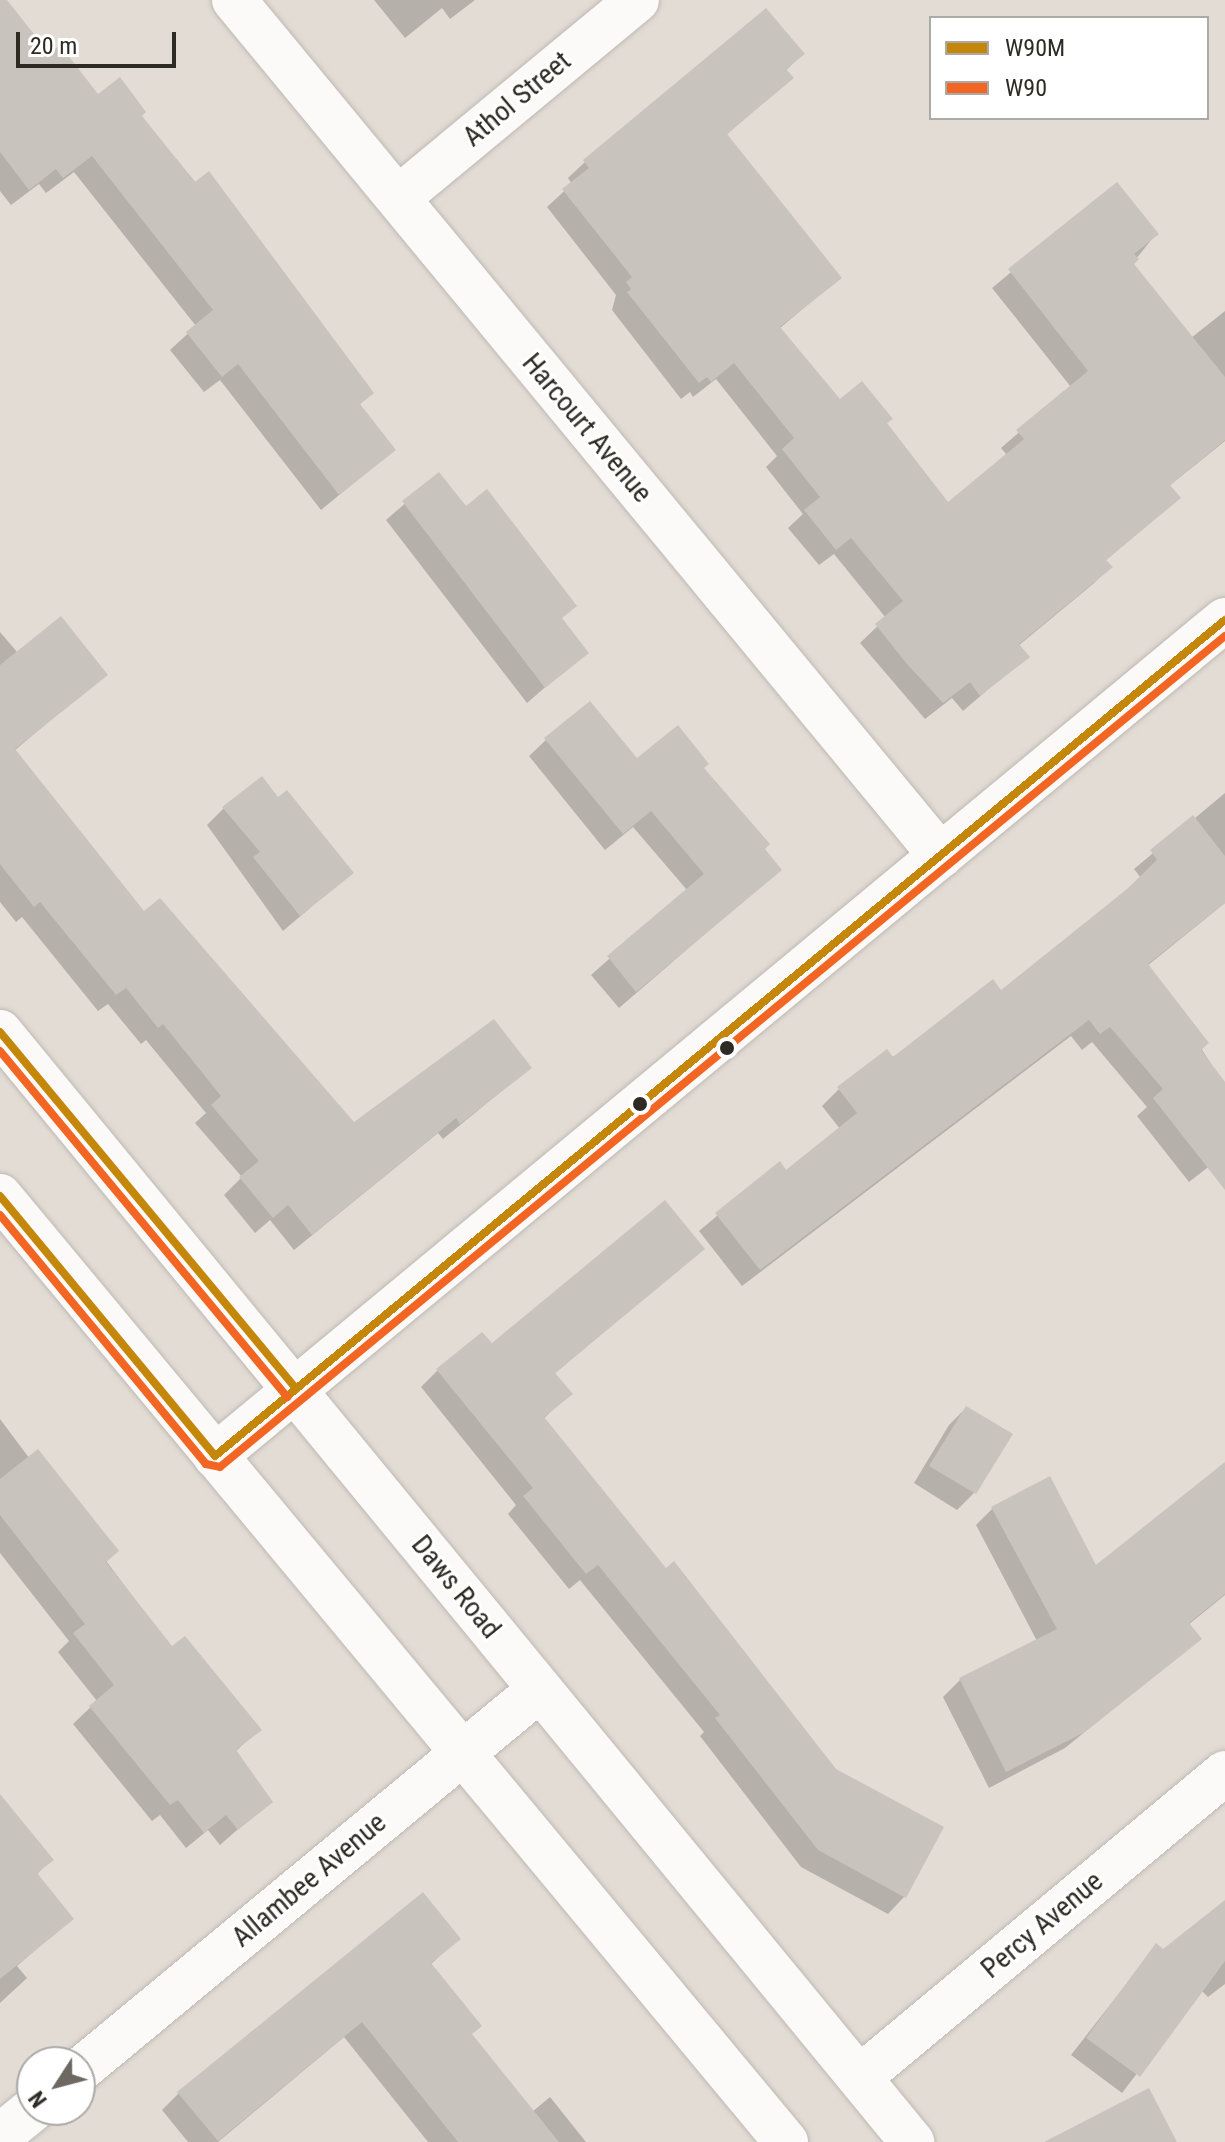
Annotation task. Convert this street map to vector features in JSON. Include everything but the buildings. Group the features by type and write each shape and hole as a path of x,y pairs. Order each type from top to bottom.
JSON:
{"street":[{"name":"Harcourt Avenue","path":"234,0 941,856"},
{"name":"Athol Street","path":"398,198 637,0"},
{"path":"215,1456 1225,620"},
{"name":"Daws Road","path":"0,1032 912,2142"},
{"path":"0,1196 461,1755 786,2142"},
{"name":"Allambee Avenue","path":"96,2057 539,1690"},
{"name":"Percy Avenue","path":"860,2077 1225,1773"},
{"path":"0,2136 16,2123"}],"transit line":[{"name":"W90M","path":"0,1196 215,1456 1225,620"},
{"name":"W90","path":"0,1215 206,1464 220,1467 1225,636"},
{"name":"W90M","path":"0,1032 296,1389"},
{"name":"W90","path":"0,1051 287,1397"}]}
